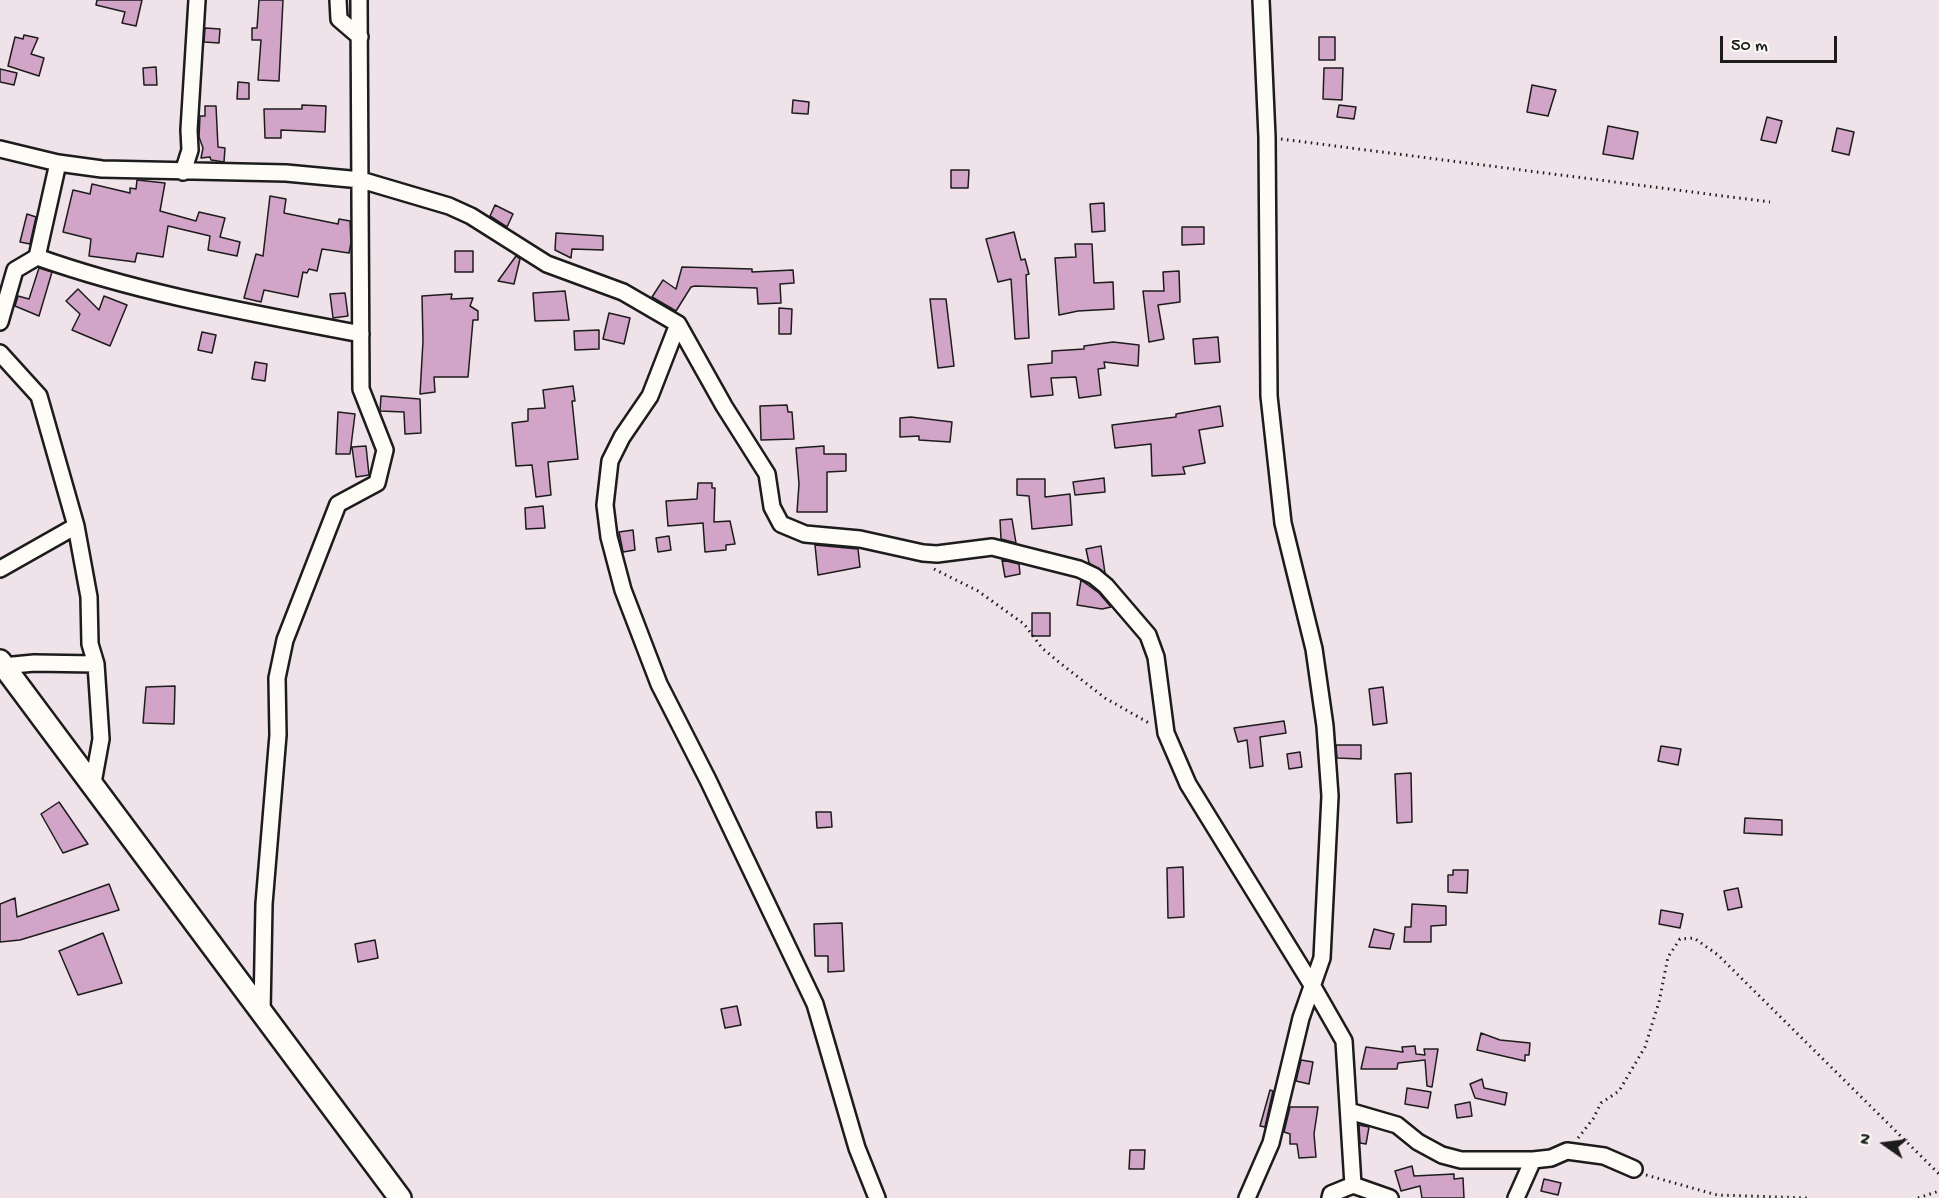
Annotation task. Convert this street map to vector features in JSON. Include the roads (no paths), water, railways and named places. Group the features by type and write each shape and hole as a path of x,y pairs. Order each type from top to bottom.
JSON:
{"street":[{"path":"183,172 190,150 189,130 197,0"},
{"path":"338,0 339,19 360,37"},
{"path":"262,1012 264,904 278,735 278,678 285,640 338,504 377,483 385,450 361,389 359,0"},
{"path":"1247,1198 1270,1143 1290,1058 1322,958 1330,796 1325,726 1314,650 1283,523 1269,396 1267,137 1260,0"},
{"path":"0,149 58,163 102,169 286,172 361,180 449,206 471,216 547,264 623,292 678,324 724,406 767,474 772,507 781,524 805,534 860,539 915,552 937,554 992,547 1079,569 1094,576 1106,586 1148,635 1156,657 1166,733 1188,784 1344,1041 1353,1185"},
{"path":"0,322 15,270 38,257 58,163"},
{"path":"38,257 91,276 220,306 360,334"},
{"path":"678,324 650,396 622,437 610,461 605,505 609,537 623,590 659,684 708,780 815,1004 857,1148 877,1198"},
{"path":"0,353 39,396 76,526 89,597 90,644 96,664 101,739 93,783"},
{"path":"0,569 76,526"},
{"path":"2,664 93,783 400,1198"},
{"path":"2,664 96,664"},
{"path":"1349,1110 1397,1125 1418,1142 1442,1155 1461,1160 1533,1160 1551,1158 1567,1151 1604,1156 1634,1169"},
{"path":"1516,1198 1533,1160"},
{"path":"1330,1198 1331,1194 1353,1185 1390,1198"}]}
